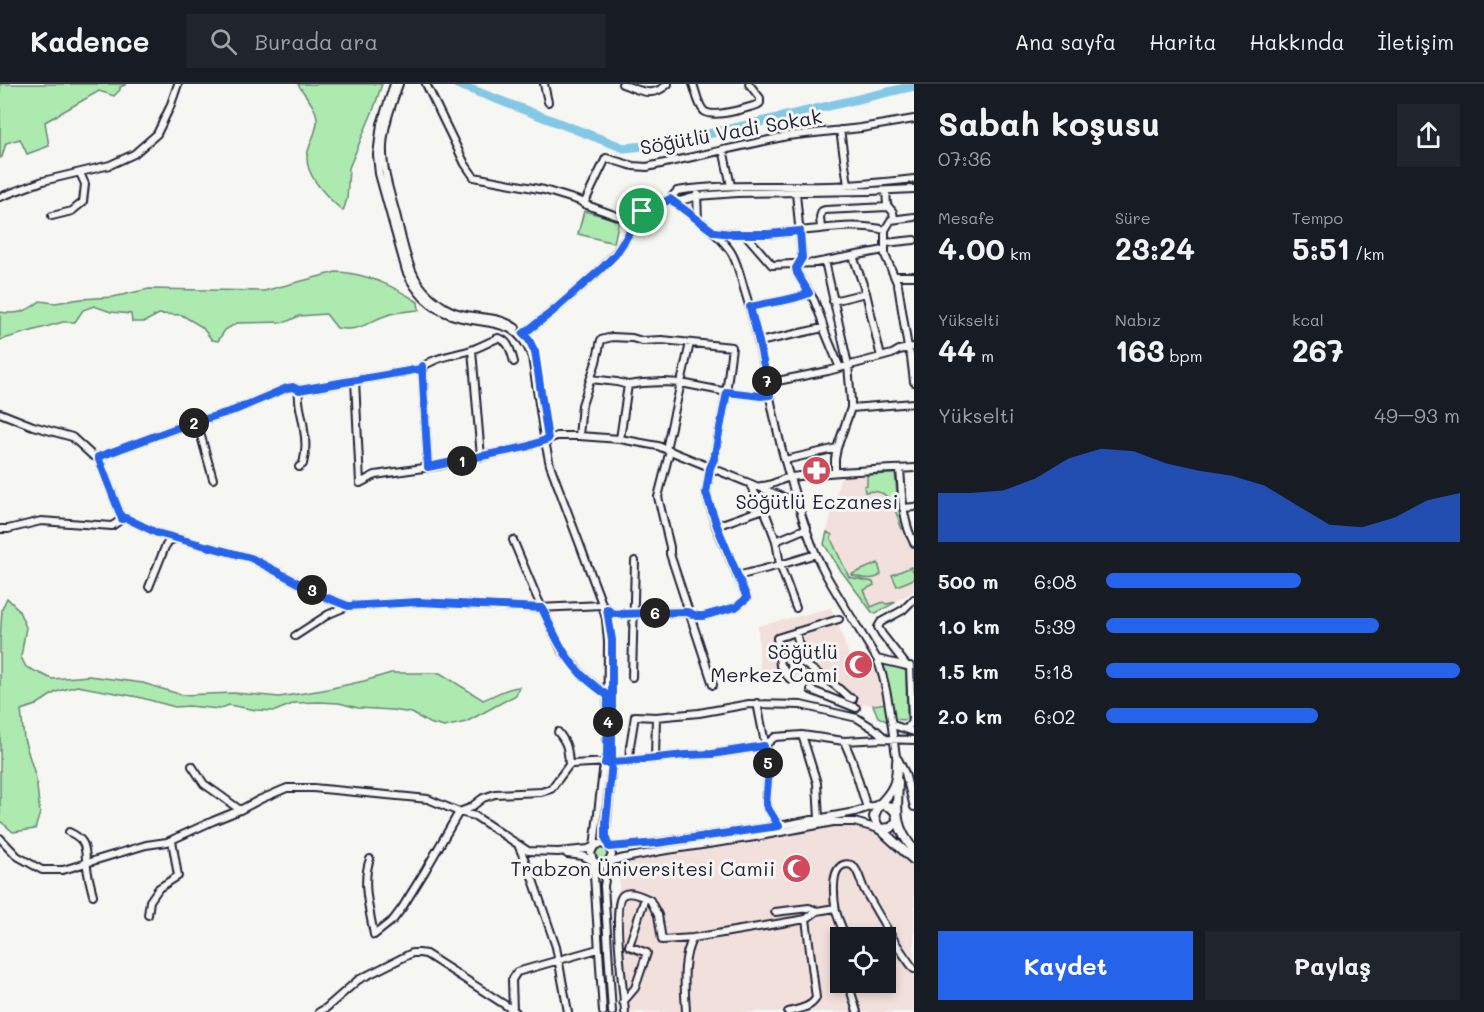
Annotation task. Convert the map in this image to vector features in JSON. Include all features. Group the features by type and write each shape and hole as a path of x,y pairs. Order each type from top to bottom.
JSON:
{"main road":[{"path":"897,762 894,786 879,804 874,817 879,829 914,860"},
{"path":"879,829 893,826 897,820 897,762"},
{"path":"879,804 892,808 901,832 914,850"}],"street":[{"path":"0,197 43,181 110,165 134,154 157,134 178,84"},
{"path":"394,84 381,124 376,155 379,174 406,271 421,296 443,312 466,319 503,325 524,340 532,357 547,440 555,469 605,607 612,640 606,823 606,839 612,855 608,862 604,886 612,1012"},
{"path":"399,84 384,135 383,156 400,231 414,275 423,290 448,309 504,321 529,340 535,352 547,440"},
{"path":"426,84 465,164 474,177 544,190 617,216 631,215 656,207 670,199 676,191 696,188 848,185 914,179"},
{"path":"544,84 548,102"},
{"path":"622,84 646,92 660,90 668,84"},
{"path":"693,84 704,111 719,114 760,103 760,98 749,84"},
{"name":"Söğütlü Vadi Sokak","path":"584,204 606,158 641,168 787,136 914,119"},
{"path":"840,130 848,185"},
{"path":"723,149 731,186"},
{"path":"52,216 72,211 83,202 85,184 80,173"},
{"path":"696,188 698,220"},
{"path":"670,199 680,201 698,196 914,189"},
{"path":"886,191 888,207 893,212 894,219"},
{"path":"796,193 802,258 796,268 797,273 814,300 840,368"},
{"path":"670,199 714,232 736,261 759,342 790,477 816,554 877,659 884,680 897,762"},
{"path":"821,229 820,214 825,210 888,207"},
{"path":"523,334 552,312 615,255 642,211"},
{"path":"914,217 891,220 885,230 887,261 896,276 911,347 914,381"},
{"path":"714,232 768,234 862,227 885,230"},
{"path":"745,234 771,265 825,261 914,240"},
{"path":"853,256 866,293 881,357"},
{"path":"825,261 848,366 851,408 837,448 835,472"},
{"path":"896,276 914,276"},
{"path":"750,307 784,301 809,293"},
{"path":"833,301 866,293"},
{"path":"759,342 823,328"},
{"path":"295,636 329,614 348,606 418,602 542,608 605,607 612,613 618,614 687,612 703,616 736,607 747,598 706,493 727,392 732,347 612,337 601,340 582,405 579,436"},
{"path":"0,413 33,426 72,437 93,456 98,457 235,410 287,388 293,387 299,390 420,369 439,358 472,350 498,339 502,339 508,346 514,362"},
{"path":"690,343 658,502 670,555 714,685"},
{"path":"768,383 848,366 911,347"},
{"path":"472,350 481,457"},
{"path":"422,366 428,467"},
{"path":"591,379 628,385 664,381 727,392 770,395"},
{"path":"355,380 360,483 375,475 481,457 526,447 557,436 579,436 620,439 655,445 798,501"},
{"path":"620,439 628,385"},
{"path":"299,390 305,455 303,464 299,467"},
{"path":"851,408 914,403"},
{"path":"197,422 213,479"},
{"path":"785,460 837,448"},
{"path":"98,457 122,519"},
{"path":"757,486 774,485 790,477 914,468"},
{"path":"900,469 903,508 913,538"},
{"path":"749,483 764,509 776,541 780,565 796,608"},
{"path":"903,508 914,507"},
{"path":"717,526 764,509"},
{"path":"0,529 41,521 112,526 126,518 157,533 251,558 325,597 348,606"},
{"path":"776,541 807,528"},
{"path":"149,587 164,550 169,541 175,538"},
{"path":"513,540 561,649 583,676 608,696"},
{"path":"154,552 164,550"},
{"path":"737,576 816,554"},
{"path":"632,677 635,561"},
{"path":"892,725 911,731 910,665 878,627 881,622 903,610 914,599"},
{"path":"603,1012 591,853 594,847 608,762 608,642 605,607"},
{"path":"790,679 780,666 777,638 839,619"},
{"path":"796,632 804,663 853,699"},
{"path":"877,659 910,665"},
{"path":"811,690 856,708"},
{"path":"629,761 635,716 656,717 699,713 757,703 801,705 857,718 886,739"},
{"path":"757,703 769,769 766,805 779,826"},
{"path":"655,758 656,717"},
{"path":"370,859 366,874 374,936 393,920 402,908 459,812 495,794 534,793 551,789 569,765 567,746 558,732"},
{"path":"569,765 712,754 764,746 775,737 802,735 844,741 914,740"},
{"path":"802,735 817,783 819,819"},
{"path":"844,741 867,808"},
{"path":"896,753 905,774 914,807"},
{"path":"192,766 204,784 240,810"},
{"path":"0,838 17,856 42,870 63,870 146,845 167,842 287,788 313,788 428,799 475,816 519,846 532,852 558,852 603,844 609,847 657,843 819,819 855,812 879,804"},
{"path":"558,852 583,856 602,865 661,851 841,821 879,829"},
{"path":"69,832 76,835 85,846 86,864 93,895"},
{"path":"148,915 150,901 159,888 178,876 172,840"},
{"path":"519,846 531,874 559,960 568,1012"},
{"path":"841,927 835,908 834,885 837,870 845,864 852,866 895,942 914,969"},
{"path":"624,1012 618,905 620,897 626,893 650,900 655,909 662,940 693,938 806,919 818,911 835,908"},
{"path":"624,1002 635,988 647,953 629,946 645,898"},
{"path":"775,912 809,908 818,911"},
{"path":"788,1012 811,1004 816,998 806,919"},
{"path":"686,1012 685,973 688,947 693,938"},
{"path":"319,1012 358,980 412,953 419,952 426,954 515,1011 512,980 517,972 598,949"},
{"path":"852,993 857,1012"}],"shaded area":[{"path":"895,474 907,538 911,540 914,547 914,591 876,613 872,612 824,544 840,479 846,475"},
{"path":"831,608 854,669 876,663 886,703 870,705 864,703 860,708 831,690 820,680 805,676 760,676 758,626"},
{"path":"847,824 869,829 885,838 914,866 914,1012 621,1012 615,925 621,868 632,858 648,859"}],"green space":[{"path":"0,84 127,84 120,87 114,96 99,91 45,122 49,146 27,154 20,139 6,143 0,158"},
{"path":"298,84 382,84 349,168 347,199 343,211 325,194 310,172 307,157 316,130 317,116"},
{"path":"584,211 619,220 614,243 578,234"},
{"path":"336,272 358,275 389,286 418,302 419,310 394,313 353,329 337,328 326,314 299,316 286,322 237,323 225,330 218,341 212,340 202,327 182,315 159,314 144,322 132,322 131,314 111,312 94,306 83,310 75,322 63,322 0,340 0,312 21,312 40,301 55,303 113,297 149,289 264,291"},
{"path":"895,474 904,528 902,529 891,501 881,493 865,492 864,486 867,485 867,475"},
{"path":"827,532 832,535 831,539 849,577 873,582 874,585 864,590 871,607 883,602 886,604 896,602 876,613 872,612 824,544"},
{"path":"878,563 881,574 875,578 852,575 852,574"},
{"path":"911,567 914,579 897,586 892,575"},
{"path":"7,598 18,609 26,627 21,657 26,667 52,679 89,676 143,683 182,695 235,693 279,697 323,690 391,673 440,673 483,700 505,690 519,687 516,695 466,722 444,727 429,723 412,713 358,708 339,703 295,703 275,711 229,705 219,709 175,707 138,697 77,686 56,692 36,705 21,710 24,739 36,778 40,813 35,829 13,832 0,821 0,640 2,609"},
{"path":"889,663 906,671 907,718 904,720 894,719 883,665"},
{"path":"886,703 888,722 878,717 873,705"},
{"path":"599,847 605,847 609,854 605,861 599,861 595,857 595,851"}],"waterway":[{"path":"457,84 624,148 665,144 914,86"}],"place":[{"name":"Söğütlü Eczanesi","path":"817,471"},
{"name":"Söğütlü Merkez Cami","path":"859,664"},
{"name":"Trabzon Üniversitesi Camii","path":"796,869"}],"route":[{"path":"642,211 615,255 552,312 523,334 535,352 548,439 526,447 428,467 422,366 420,369 299,390 293,387 287,388 235,410 182,426 98,457 122,519 126,518 157,533 251,558 325,597 348,606 418,602 542,608 568,659 583,676 608,696 605,763 612,762 606,814 606,839 609,847 657,843 779,826 766,805 769,763 764,746 712,754 612,762 612,640 607,609 618,614 687,612 703,616 736,607 747,598 717,526 706,493 707,482 714,459 727,392 770,395 750,307 784,301 809,293 796,268 802,258 800,231 768,234 714,232 670,199 656,207 642,211"}]}
